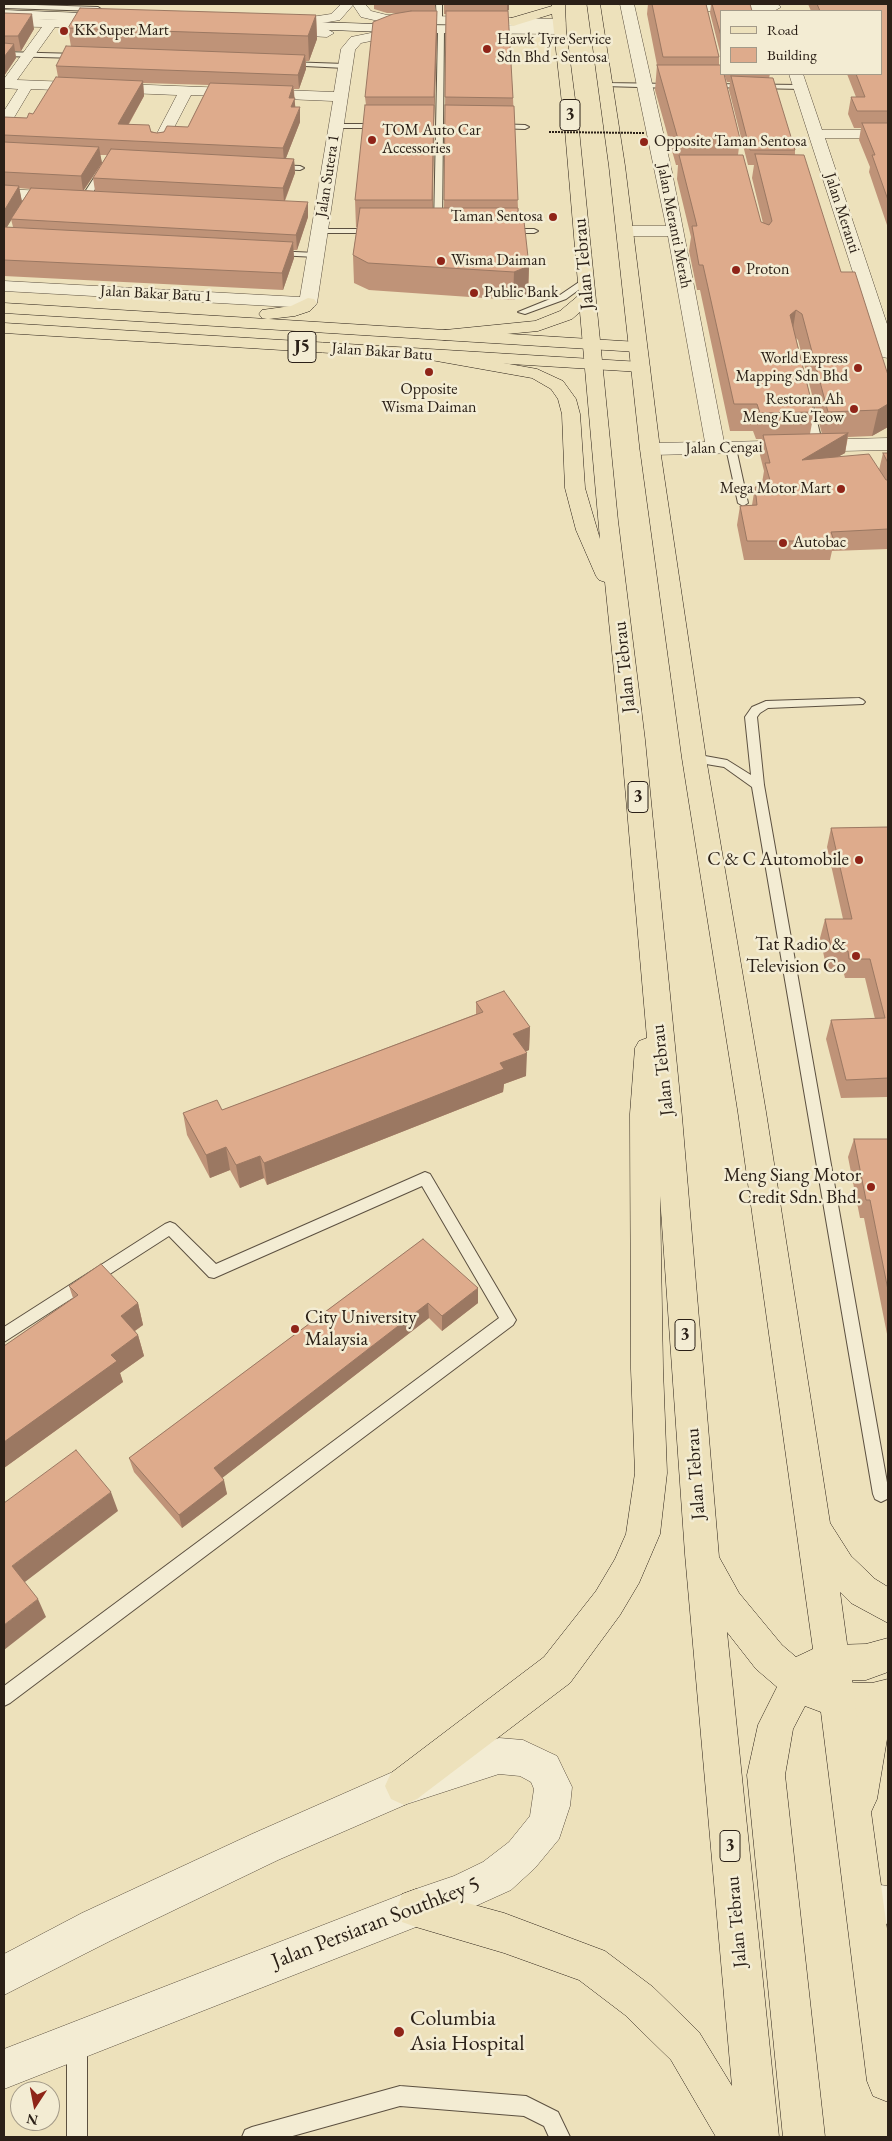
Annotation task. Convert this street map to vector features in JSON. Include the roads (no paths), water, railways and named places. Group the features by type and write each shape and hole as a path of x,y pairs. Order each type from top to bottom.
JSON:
{"main road":[{"path":"513,17 558,6"},
{"name":"Jalan Tebrau","path":"558,6 571,26 572,130 586,289 608,521 633,740 668,1117 702,1554 758,2137"},
{"path":"571,26 590,16 594,7"},
{"name":"3","path":"594,7 626,231 650,449 694,758 752,1112 814,1527 854,1823 876,1903 888,2082"},
{"path":"571,26 599,39"},
{"path":"445,335 538,326 566,315 586,289"},
{"path":"177,318 206,313 280,314 304,308 308,303"},
{"name":"Jalan Bakar Batu","path":"4,309 638,346"},
{"name":"Jalan Bakar Batu","path":"4,328 641,367"},
{"path":"431,355 537,374 556,385 567,399 571,414 575,488 586,530 618,602"},
{"path":"404,1786 557,1670 608,1603 627,1571 643,1534 651,1473 647,1369 644,1114 646,1069 656,993"},
{"path":"814,1527 839,1568 863,1591 888,1606"},
{"path":"702,1554 727,1605 769,1657 799,1682 814,1692 836,1700 872,1701 888,1698"},
{"path":"804,2137 766,1774 776,1725 799,1682 811,1667 832,1663 866,1662 888,1655"},
{"path":"854,1823 871,1728 888,1698"},
{"path":"416,1908 504,1933 591,1966 639,2001 685,2046 740,2137"}],"street":[{"path":"327,33 268,28 289,21 328,18 340,14 348,4"},
{"path":"359,4 366,14 379,18 440,25 571,26"},
{"name":"Jalan Meranti Merah","path":"631,6 675,231 724,448"},
{"path":"732,10 774,7"},
{"path":"656,8 704,12 720,11"},
{"path":"4,14 102,18 121,22 4,22"},
{"path":"289,21 327,33 341,40 348,49 356,40 367,37 440,25 513,17 571,26"},
{"path":"5,84 52,23"},
{"path":"304,26 411,29"},
{"name":"Jalan Sutera 1","path":"308,303 348,49"},
{"name":"Jalan Meranti","path":"798,80 828,171 884,326 888,353"},
{"path":"5,84 340,97"},
{"path":"4,123 26,85"},
{"path":"158,143 186,91"},
{"path":"816,134 888,134"},
{"path":"810,171 828,171"},
{"path":"664,172 682,172"},
{"path":"4,194 30,199 105,199"},
{"path":"303,210 322,211"},
{"path":"626,231 675,231"},
{"name":"Jalan Bakar Batu 1","path":"4,286 308,303"},
{"name":"Jalan Cengai","path":"650,449 818,446 858,449 888,444"},
{"name":"Jalan Persiaran Southkey 5","path":"4,1975 96,1927 265,1847 404,1786 499,1756 523,1758 544,1769 553,1787 546,1826 522,1855 497,1876 460,1894 416,1908 4,2069"}],"lane":[{"path":"438,231 439,4"},
{"path":"4,6 106,10 102,18"},
{"path":"4,54 88,56"},
{"path":"276,63 345,66"},
{"path":"721,78 726,96"},
{"path":"704,86 798,80"},
{"path":"606,85 684,86"},
{"path":"336,126 392,126"},
{"path":"430,126 449,126"},
{"path":"487,126 525,126"},
{"path":"85,198 110,160"},
{"path":"272,167 300,168"},
{"path":"319,232 378,231"},
{"path":"428,231 447,231"},
{"path":"496,231 534,231"},
{"path":"270,253 316,255"},
{"path":"522,312 563,297 576,289 586,289"},
{"path":"806,397 818,446"},
{"path":"724,448 743,503"},
{"path":"859,702 766,705 756,710 751,717 758,785 880,1494"},
{"path":"694,758 727,764 758,785"},
{"path":"4,1335 170,1228 214,1272 425,1178 508,1320 4,1697"},
{"path":"77,2039 77,2137"},
{"path":"252,2137 400,2096 526,2106 551,2119 560,2137"}],"place":[{"name":"KK Super Mart","path":"64,31"},
{"name":"Hawk Tyre Service Sdn Bhd - Sentosa","path":"487,49"},
{"name":"TOM Auto Car Accessories","path":"372,140"},
{"name":"Opposite Taman Sentosa","path":"644,142"},
{"name":"Taman Sentosa","path":"553,217"},
{"name":"Wisma Daiman","path":"441,261"},
{"name":"Proton","path":"736,270"},
{"name":"Public Bank","path":"474,293"},
{"name":"World Express Mapping Sdn Bhd","path":"858,368"},
{"name":"Opposite Wisma Daiman","path":"429,372"},
{"name":"Restoran Ah Meng Kue Teow","path":"854,409"},
{"name":"Mega Motor Mart","path":"841,489"},
{"name":"Autobac","path":"783,543"},
{"name":"C & C Automobile","path":"859,860"},
{"name":"Tat Radio & Television Co","path":"856,956"},
{"name":"Meng Siang Motor Credit Sdn. Bhd.","path":"871,1187"},
{"name":"City University Malaysia","path":"295,1329"},
{"name":"Columbia Asia Hospital","path":"399,2032"}]}
